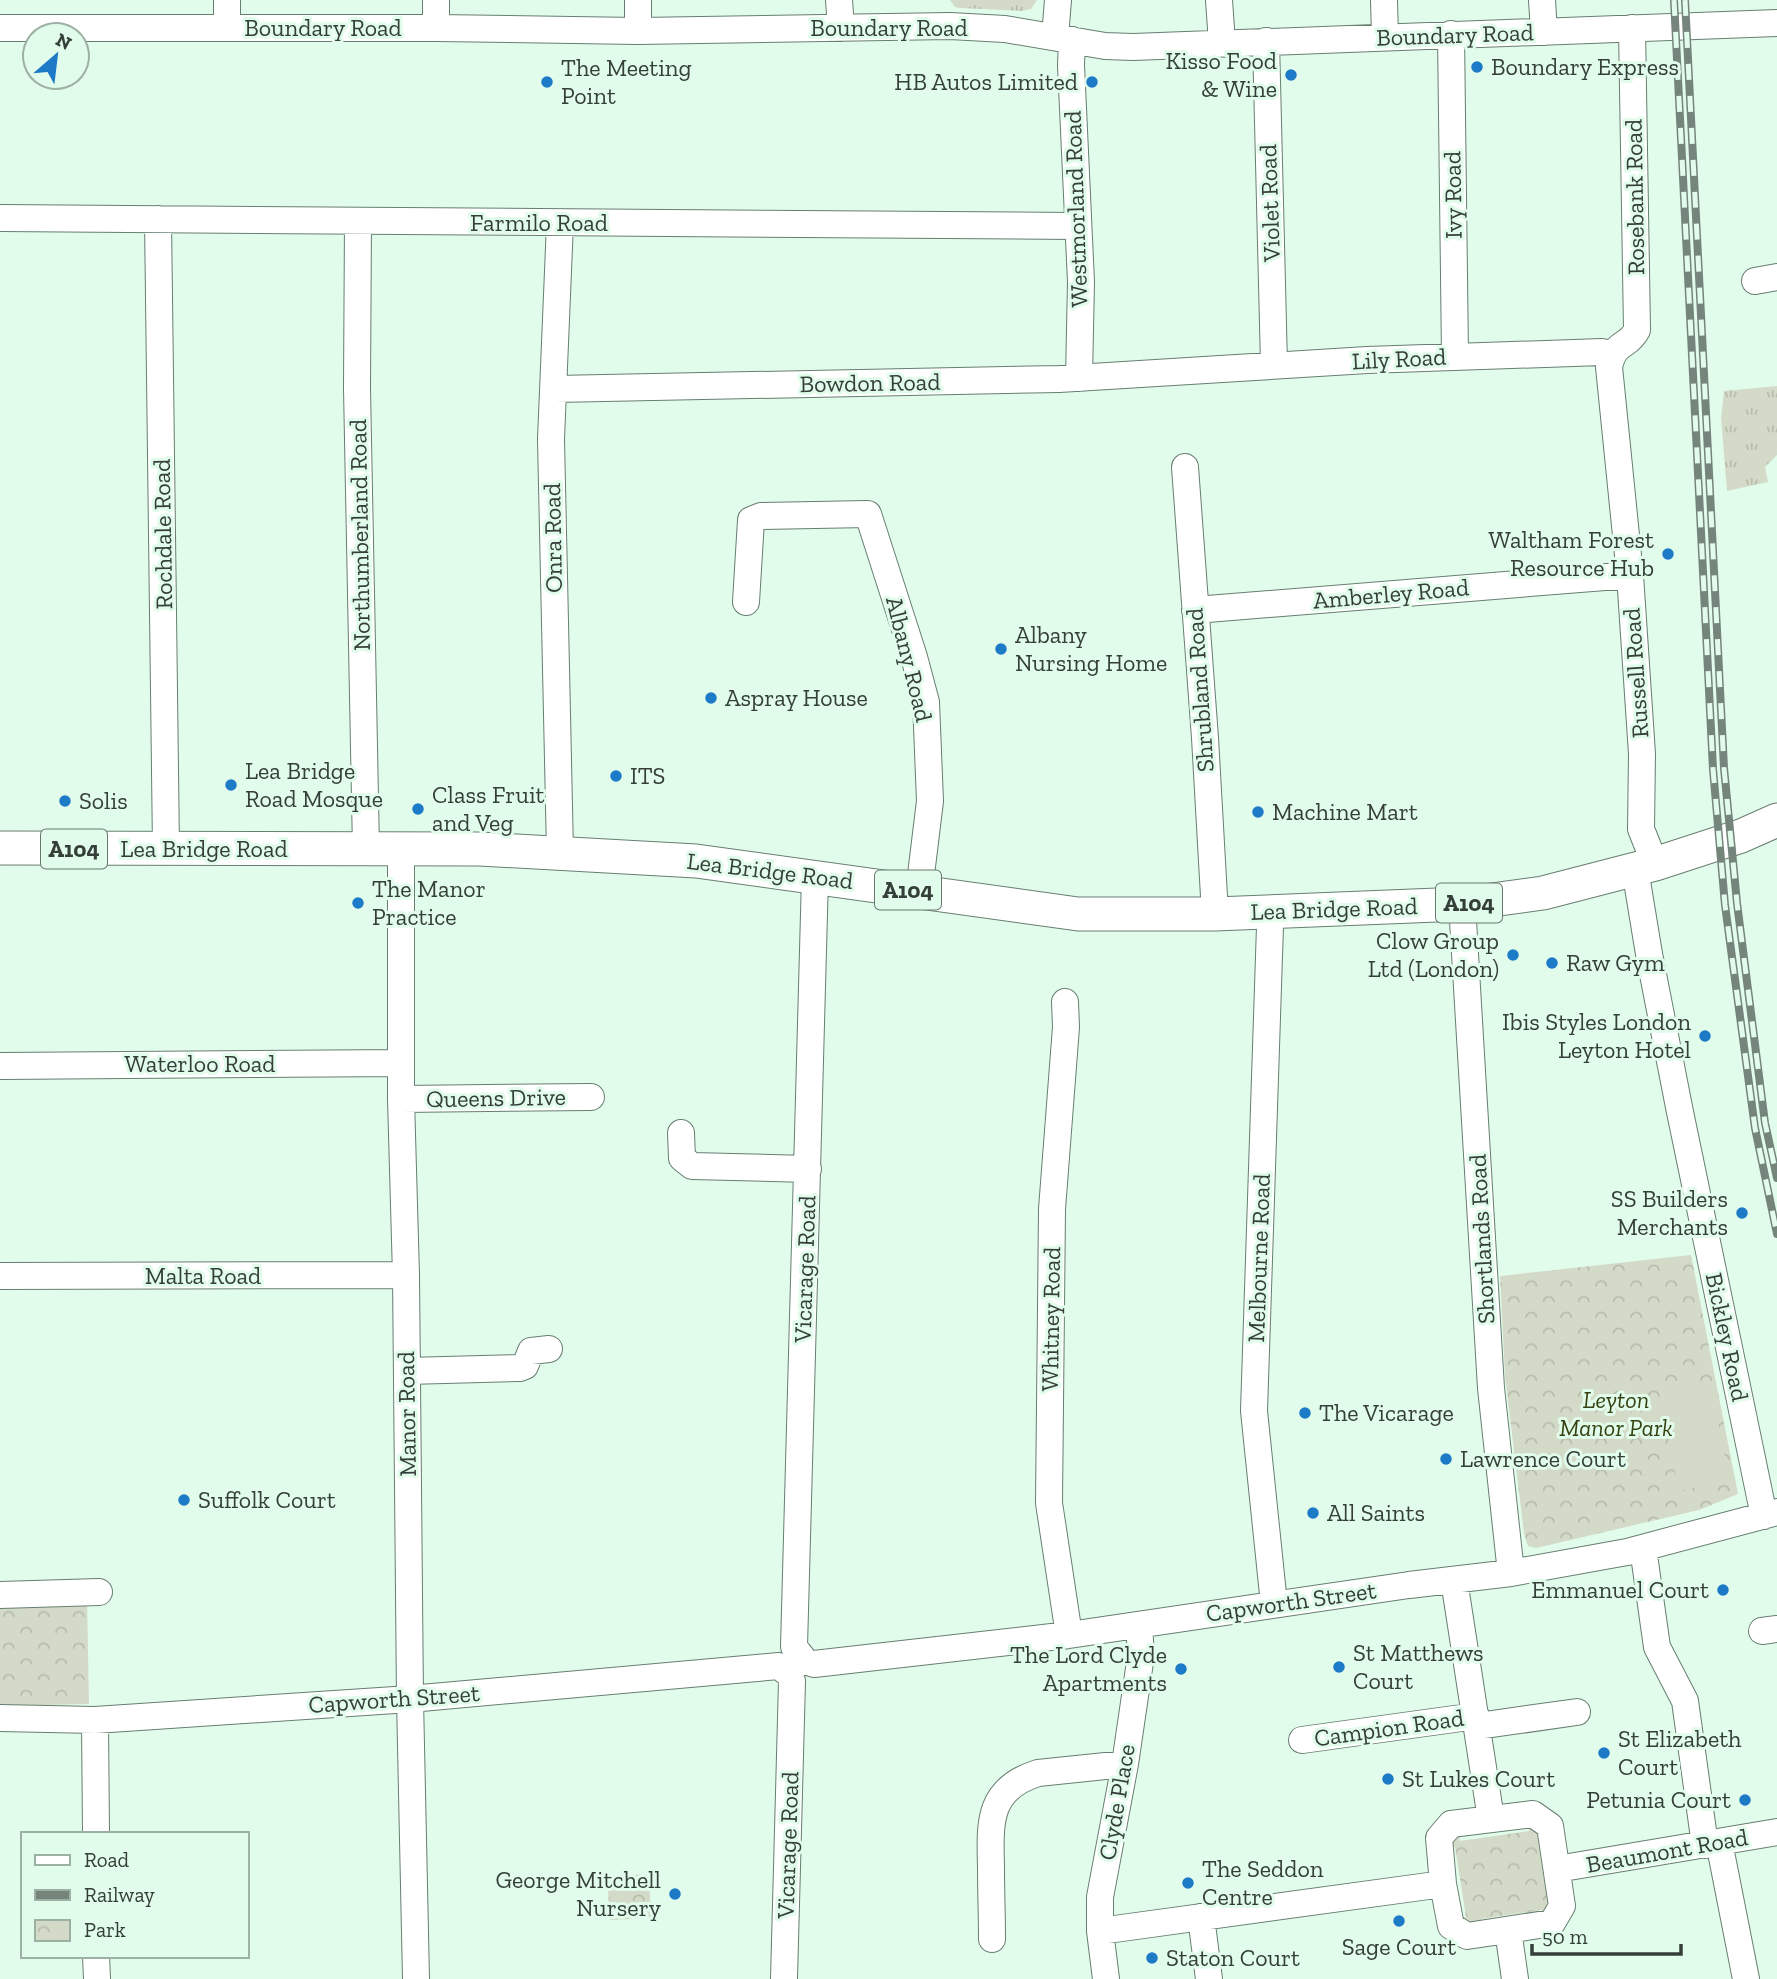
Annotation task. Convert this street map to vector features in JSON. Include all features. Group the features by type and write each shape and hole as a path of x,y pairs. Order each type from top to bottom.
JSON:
{"main road":[{"name":"Lea Bridge Road","path":"0,848 560,852 696,861 1088,915 1215,914 1462,904 1543,893 1645,867 1741,836 1777,820"}],"street":[{"path":"227,0 227,28"},
{"path":"436,0 436,27"},
{"path":"638,0 638,31"},
{"path":"839,0 841,28"},
{"name":"Westmorland Road","path":"1058,0 1071,65 1081,282 1079,378"},
{"path":"1219,0 1222,43"},
{"path":"1384,0 1385,37"},
{"path":"1542,0 1544,32"},
{"name":"Boundary Road","path":"0,27 436,27 638,31 950,26 1005,29 1119,47 1777,23"},
{"name":"Rosebank Road","path":"1612,355 1617,347 1630,340 1637,330 1632,28"},
{"name":"Ivy Road","path":"1451,34 1455,356"},
{"name":"Violet Road","path":"1266,41 1274,365"},
{"name":"Farmilo Road","path":"0,218 1077,226"},
{"name":"Rochdale Road","path":"158,219 166,849"},
{"name":"Northumberland Road","path":"358,221 357,388 366,850"},
{"name":"Onra Road","path":"560,223 551,439 560,852"},
{"name":"Lily Road","path":"1185,371 1455,356 1602,352 1612,355"},
{"name":"Russell Road","path":"1612,355 1609,367 1630,575 1642,754 1641,829 1645,867"},
{"name":"Bowdon Road","path":"555,390 1079,378 1185,371"},
{"name":"Shrubland Road","path":"1185,467 1215,914"},
{"name":"Albany Road","path":"746,602 751,520 761,516 868,514 926,702 930,801 919,891"},
{"name":"Amberley Road","path":"1195,610 1630,575"},
{"name":"Manor Road","path":"401,849 401,1099 416,1979"},
{"name":"Bickley Road","path":"1645,867 1649,954 1677,1099 1770,1514"},
{"name":"Vicarage Road","path":"784,1979 815,877"},
{"name":"Shortlands Road","path":"1462,904 1491,1388 1511,1573"},
{"name":"Melbourne Road","path":"1268,911 1268,1033 1254,1411 1274,1604"},
{"name":"Whitney Road","path":"1065,1002 1066,1027 1052,1209 1049,1503 1069,1635"},
{"name":"Waterloo Road","path":"0,1066 401,1063"},
{"name":"Queens Drive","path":"401,1099 591,1097"},
{"path":"681,1133 682,1158 692,1166 808,1169"},
{"name":"Malta Road","path":"0,1276 406,1275"},
{"path":"407,1371 520,1368 525,1366 531,1351 549,1349"},
{"name":"Capworth Street","path":"0,1718 95,1720 410,1699 814,1664 1069,1635 1274,1604 1511,1573 1643,1548 1770,1514"},
{"path":"1643,1548 1657,1647 1685,1701 1712,1844 1746,1979"},
{"name":"Campion Road","path":"1454,1580 1491,1819"},
{"path":"0,1595 99,1592"},
{"name":"Clyde Place","path":"1107,1979 1100,1931 1100,1898 1125,1764 1141,1655 1139,1625"},
{"name":"Campion Road","path":"1302,1740 1577,1712"},
{"path":"95,1720 96,1832"},
{"path":"992,1938 990,1826 998,1802 1005,1791 1015,1783 1038,1773 1125,1764"},
{"name":"Beaumont Road","path":"1533,1814 1550,1826 1562,1906 1552,1923 1467,1936 1451,1926 1438,1838 1451,1824 1491,1819 1533,1814"},
{"name":"Beaumont Road","path":"1557,1870 1777,1832"},
{"path":"1100,1931 1443,1884"},
{"path":"1200,1917 1209,1979"},
{"path":"1508,1930 1515,1979"},
{"path":"96,1958 97,1979"}],"green space":[{"path":"950,0 1037,0 1031,9 1022,11 959,8"},
{"path":"1777,386 1777,455 1765,467 1768,482 1727,491 1721,418 1724,391"},
{"name":"Leyton Manor Park","path":"1691,1255 1738,1494 1699,1510 1536,1548 1528,1546 1524,1534 1505,1376 1500,1276"},
{"path":"1691,1383 1693,1390 1711,1386 1730,1482 1712,1485 1713,1492 1699,1494 1697,1487 1679,1491 1661,1396 1676,1393 1675,1387"},
{"path":"87,1597 89,1704 0,1704 0,1600"},
{"path":"1529,1824 1543,1832 1537,1834 1548,1905 1544,1917 1542,1910 1481,1919 1482,1927 1459,1919 1466,1917 1455,1847 1447,1847 1459,1835 1460,1841 1529,1831"},
{"path":"649,1874 651,1918 610,1920 607,1876"}],"railway":[{"path":"1674,0 1713,769 1725,905 1755,1128 1777,1234"},
{"path":"1685,0 1724,768 1737,903 1765,1123 1777,1178"}],"place":[{"name":"Boundary Express","path":"1477,67"},
{"name":"Kisso Food & Wine","path":"1291,75"},
{"name":"The Meeting Point","path":"547,82"},
{"name":"HB Autos Limited","path":"1092,82"},
{"name":"Waltham Forest Resource Hub","path":"1668,554"},
{"name":"Albany Nursing Home","path":"1001,649"},
{"name":"Aspray House","path":"711,698"},
{"name":"ITS","path":"616,776"},
{"name":"Lea Bridge Road Mosque","path":"231,785"},
{"name":"Solis","path":"65,801"},
{"name":"Class Fruit and Veg","path":"418,809"},
{"name":"Machine Mart","path":"1258,812"},
{"name":"The Manor Practice","path":"358,903"},
{"name":"Clow Group Ltd (London)","path":"1513,955"},
{"name":"Raw Gym","path":"1552,963"},
{"name":"Ibis Styles London Leyton Hotel","path":"1705,1036"},
{"name":"SS Builders Merchants","path":"1742,1213"},
{"name":"The Vicarage","path":"1305,1413"},
{"name":"Lawrence Court","path":"1446,1459"},
{"name":"Suffolk Court","path":"184,1500"},
{"name":"All Saints","path":"1313,1513"},
{"name":"Emmanuel Court","path":"1723,1590"},
{"name":"St Matthews Court","path":"1339,1667"},
{"name":"The Lord Clyde Apartments","path":"1181,1669"},
{"name":"St Elizabeth Court","path":"1604,1753"},
{"name":"St Lukes Court","path":"1388,1779"},
{"name":"Petunia Court","path":"1745,1800"},
{"name":"The Seddon Centre","path":"1188,1883"},
{"name":"George Mitchell Nursery","path":"675,1894"},
{"name":"Sage Court","path":"1399,1921"},
{"name":"Staton Court","path":"1152,1958"}]}
